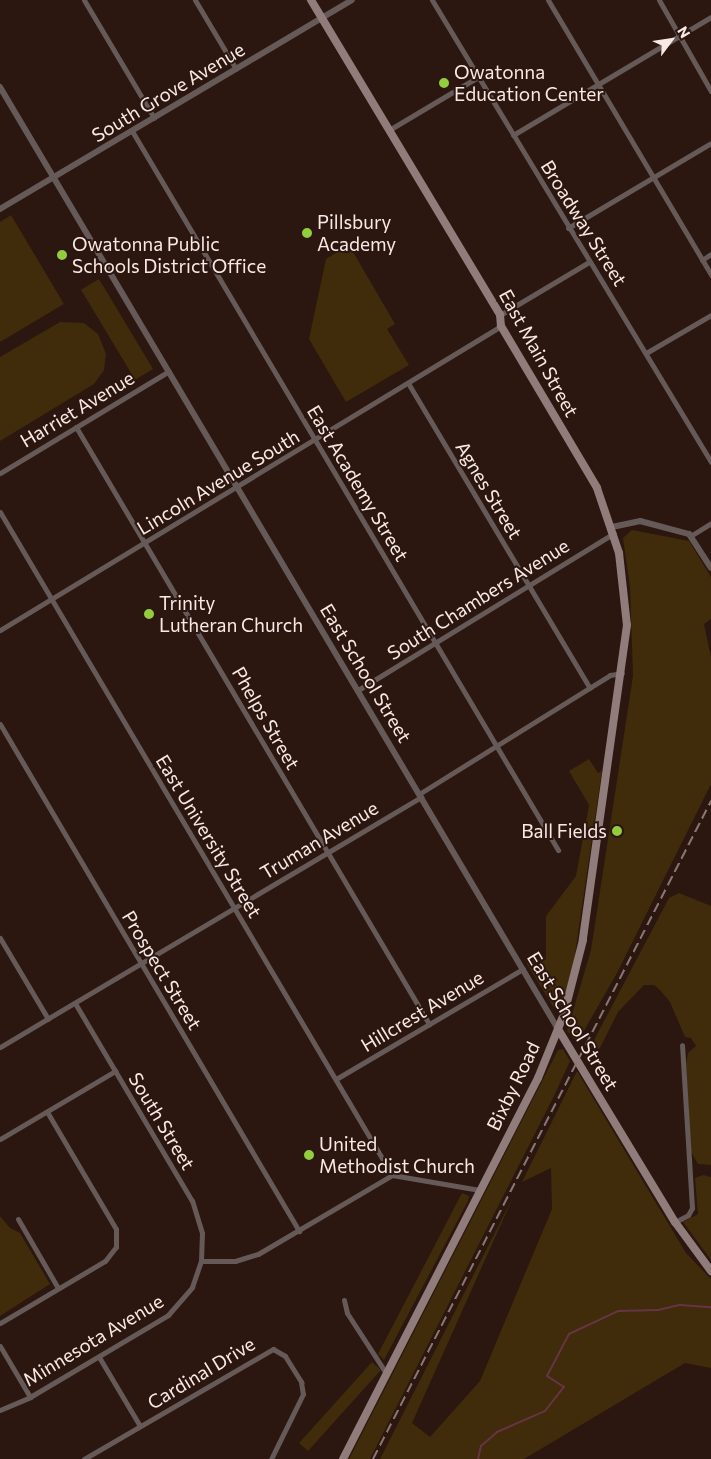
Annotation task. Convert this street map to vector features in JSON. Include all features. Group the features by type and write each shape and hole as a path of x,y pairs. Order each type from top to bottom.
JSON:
{"main road":[{"name":"East Main Street","path":"311,0 500,315 501,326 588,472 613,530 627,604 623,673 610,756"},
{"name":"Bixby Road","path":"343,1459 538,1078 558,1029 581,953 610,756"},
{"name":"East School Street","path":"558,1029 675,1222 711,1271"}],"street":[{"path":"84,0 154,118"},
{"path":"195,0 236,69"},
{"name":"South Grove Avenue","path":"0,210 352,0"},
{"name":"Broadway Street","path":"432,0 568,228 589,262 596,268 711,462"},
{"path":"548,0 711,274"},
{"path":"659,0 711,91"},
{"path":"513,135 711,18"},
{"path":"389,130 478,77"},
{"name":"East School Street","path":"0,87 558,1029"},
{"name":"East Academy Street","path":"132,131 558,850"},
{"path":"568,228 711,142"},
{"path":"702,260 711,254"},
{"path":"500,315 589,262"},
{"path":"646,353 711,315"},
{"name":"Lincoln Avenue South","path":"0,630 238,488 501,326"},
{"name":"Harriet Avenue","path":"0,472 169,371"},
{"name":"Agnes Street","path":"408,384 590,688"},
{"name":"Phelps Street","path":"76,427 429,1024"},
{"name":"East University Street","path":"0,512 392,1175"},
{"name":"South Chambers Avenue","path":"358,690 528,586 613,530 640,521 692,535"},
{"path":"711,523 692,535 711,568"},
{"name":"Truman Avenue","path":"0,1047 328,853 610,675 623,673"},
{"name":"Prospect Street","path":"0,724 299,1231"},
{"path":"0,938 48,1018"},
{"name":"Hillcrest Avenue","path":"336,1079 523,969"},
{"name":"South Street","path":"75,1003 196,1209 202,1233 201,1261"},
{"path":"675,1222 688,1215 692,1208 682,1045"},
{"path":"0,1140 115,1071"},
{"path":"0,1323 109,1258 116,1247 117,1235 47,1112"},
{"path":"201,1261 245,1258 299,1231 392,1175 480,1190"},
{"path":"18,1219 58,1288"},
{"name":"Minnesota Avenue","path":"0,1410 30,1397 158,1322 177,1306 192,1287 201,1261"},
{"path":"344,1300 347,1313 386,1373"},
{"path":"0,1346 30,1397"},
{"name":"Cardinal Drive","path":"84,1459 266,1351 278,1350 300,1382 303,1394 271,1459"},
{"path":"99,1357 140,1426"}],"shaded area":[{"path":"11,215 64,304 0,342 0,222"},
{"path":"349,245 395,324 387,329 409,365 346,402 309,339 326,259"},
{"path":"99,279 153,369 135,380 81,290"},
{"path":"60,322 84,323 98,334 106,354 104,370 94,384 0,441 0,357"},
{"path":"632,530 689,541 711,577 711,619 704,624 711,657 711,784 617,973 577,1043 567,1031 591,950 633,676 630,587 623,538"},
{"path":"589,759 598,773 602,771 574,961 562,1004 554,1008 525,961 546,958 546,916 576,876 589,805 569,771"},
{"path":"679,893 711,906 711,1165 698,1164 691,1152 686,1064 688,1053 696,1046 691,1038 685,1037 670,1002 660,990 654,985 644,985 618,1012 600,1048 584,1059 669,898"},
{"path":"563,1049 570,1061 555,1094 370,1459 349,1459 558,1050"},
{"path":"577,1071 686,1253 711,1279 711,1368 685,1363 524,1459 380,1459 514,1195 412,1423 430,1437 480,1381 552,1209 551,1168 522,1182"},
{"path":"703,1175 711,1177 711,1260 683,1222 698,1214 695,1178"},
{"path":"462,1193 469,1196 468,1201 384,1360 378,1354"},
{"path":"0,1216 10,1228 20,1233 50,1284 0,1316"},
{"path":"372,1362 381,1370 308,1451 299,1443"}],"waterway":[{"path":"478,1459 481,1446 497,1432 545,1411 564,1387 547,1376 569,1334 618,1311 658,1310 680,1305 711,1307"}],"railway":[{"path":"373,1459 711,801"}],"place":[{"name":"Owatonna Education Center","path":"444,83"},
{"name":"Pillsbury Academy","path":"307,233"},
{"name":"Owatonna Public Schools District Office","path":"62,255"},
{"name":"Trinity Lutheran Church","path":"149,614"},
{"name":"Ball Fields","path":"617,831"},
{"name":"United Methodist Church","path":"309,1155"}]}
